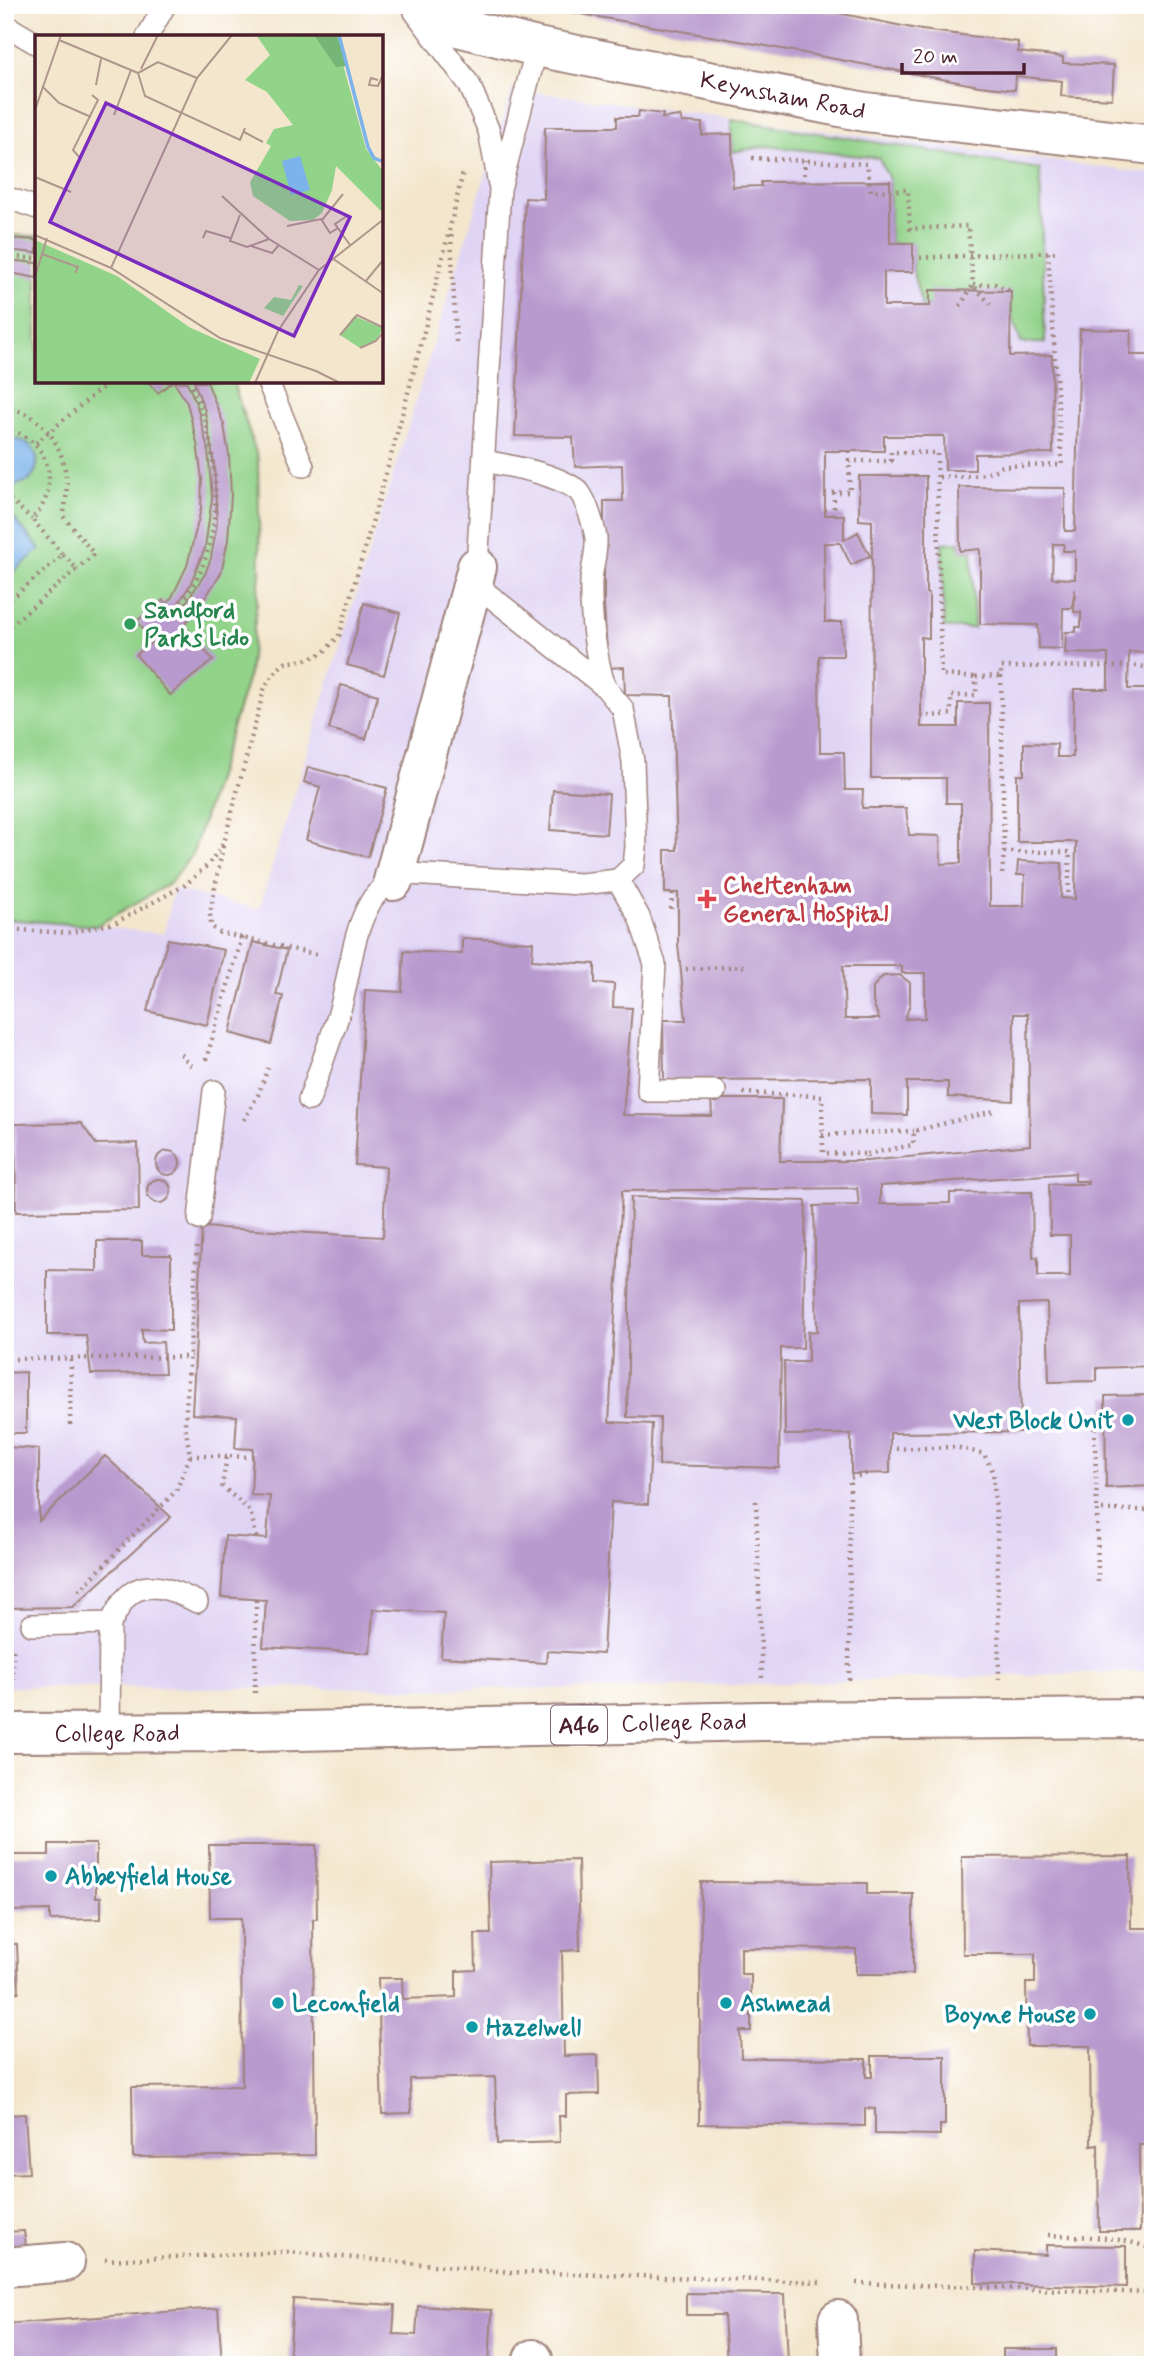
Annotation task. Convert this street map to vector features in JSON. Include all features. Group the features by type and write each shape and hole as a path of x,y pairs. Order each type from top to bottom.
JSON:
{"street":[{"name":"Keynsham Road","path":"423,5 454,26 537,47 865,112 1153,145"},
{"path":"393,881 477,567"},
{"name":"College Road","path":"10,1733 254,1732 764,1721 1153,1718"},
{"path":"5,2267 65,2262"},
{"path":"838,2320 841,2365"}],"lane":[{"path":"148,35 165,5"},
{"path":"410,5 469,84 489,131 500,189"},
{"path":"5,25 35,43"},
{"path":"309,1100 340,1011 362,922 371,900 393,881 408,874 582,884 618,880 634,865 636,847 633,761 623,709 605,687 485,592 477,567 500,189 537,47"},
{"path":"5,197 35,207"},
{"path":"268,383 303,466"},
{"path":"484,461 553,478 579,490 596,538 591,583 598,657 605,687"},
{"path":"618,880 639,917 655,964 648,1091 715,1091"},
{"path":"199,1219 214,1091"},
{"path":"109,1733 110,1623 126,1598 141,1589 161,1586 197,1602"},
{"path":"33,1625 110,1623"}],"path":[{"path":"350,962 220,933 211,926 209,914 224,842 265,687 285,663 323,653 339,636 414,374 479,107"},
{"path":"751,158 867,164 871,191 908,190 910,229 968,226 973,285 960,306"},
{"path":"804,160 804,182"},
{"path":"939,477 980,476 1002,466 1062,465 1048,252"},
{"path":"913,258 1058,252"},
{"path":"5,256 35,259"},
{"path":"973,285 995,284 1011,291"},
{"path":"973,285 991,305"},
{"path":"36,443 108,383"},
{"path":"174,614 204,565 213,526 212,457 204,420 190,383"},
{"path":"5,407 24,412 49,432 64,459 66,470 68,484 63,516 94,554 5,630"},
{"path":"5,429 23,433 36,443 42,452 50,483 48,496 32,519"},
{"path":"825,493 850,492 849,451"},
{"path":"849,461 891,461 891,452 937,453 942,675 1001,676"},
{"path":"834,492 834,515"},
{"path":"5,495 32,519 77,569"},
{"path":"5,604 63,555"},
{"path":"1002,875 1004,852 1001,667 1153,668"},
{"path":"921,717 951,714 951,696 976,695 976,677"},
{"path":"5,929 68,933 115,923 185,886 209,864 224,842"},
{"path":"1004,852 1070,852 1068,898"},
{"path":"204,1068 242,937"},
{"path":"684,969 746,966"},
{"path":"715,1091 822,1096 823,1153 867,1154 913,1145 914,1131"},
{"path":"822,1135 914,1131 994,1111"},
{"path":"867,1154 867,1161"},
{"path":"76,1594 176,1491 190,1456 185,1424 199,1219"},
{"path":"8,1359 191,1357"},
{"path":"69,1425 71,1359"},
{"path":"1094,1414 1098,1582"},
{"path":"889,1449 956,1447 984,1454 993,1472 997,1529 999,1719"},
{"path":"190,1456 253,1457"},
{"path":"227,1457 222,1486 250,1511 257,1538"},
{"path":"852,1720 848,1672 850,1478 869,1474"},
{"path":"756,1501 764,1721"},
{"path":"1097,1510 1153,1510"},
{"path":"5,1597 25,1596"},
{"path":"12,1597 12,1610"},
{"path":"254,1732 256,1599"},
{"path":"10,1733 13,1638"},
{"path":"1048,2235 1094,2237 1139,2244 1153,2250"},
{"path":"65,2262 288,2252 511,2272 832,2283"},
{"path":"846,2283 1153,2293"}],"shaded area":[{"name":"Cheltenham General Hospital","path":"512,89 1153,174 1153,1671 610,1689 5,1687 5,919 164,934 173,889 259,909"}],"green space":[{"path":"731,119 1040,169 1045,343 1021,343 1009,305 922,306 913,272 913,243 890,243 890,181 879,158 767,146 732,152"},
{"name":"Sandford Parks Lido","path":"5,235 35,236 35,383 233,383 258,459 260,574 249,674 193,853 170,883 96,926 5,919"},
{"path":"959,542 960,551 972,550 974,628 944,628 942,543"}],"water":[{"path":"5,440 27,443 36,453 37,460 37,467 29,481 13,486 5,484"},
{"path":"5,508 40,549 5,579"}],"building":[{"path":"528,5 799,5 922,30 1018,42 1018,52 1063,57 1063,63 1114,65 1112,99 1061,96 1062,81 1016,76 1015,90 979,86"},
{"path":"639,111 663,114 662,118 680,116 682,122 702,123 702,135 732,134 733,187 761,186 761,182 890,181 890,243 913,243 913,272 884,272 884,306 930,306 930,290 1011,291 1010,356 1052,355 1053,453 975,454 975,470 945,470 944,436 884,436 884,451 825,451 825,515 844,515 844,540 858,532 870,556 851,565 840,543 824,543 825,622 842,622 843,656 819,656 820,752 844,752 845,790 863,790 862,808 906,808 909,835 940,836 941,864 961,863 961,803 946,803 946,778 871,778 872,521 859,520 859,476 926,476 926,593 929,593 929,638 921,637 921,727 958,727 958,703 989,703 990,906 1024,906 1025,875 1017,875 1018,861 1062,863 1061,898 1075,899 1076,842 1017,842 1017,775 1024,775 1024,743 1057,744 1057,757 1073,757 1074,689 1108,689 1108,654 1065,653 1066,632 1076,632 1076,627 1081,627 1081,612 1074,612 1075,589 1072,608 1063,608 1062,649 1039,648 1038,625 980,624 980,549 960,551 959,487 1065,488 1065,531 1075,531 1080,329 1131,330 1130,355 1153,355 1153,653 1129,652 1128,689 1153,689 1153,928 1150,928 1150,968 1153,969 1153,1366 1097,1368 1097,1381 1049,1382 1047,1303 1019,1304 1021,1432 890,1433 890,1473 851,1474 851,1434 785,1435 784,1362 808,1362 808,1332 817,1331 814,1206 859,1205 857,1188 622,1191 609,1422 652,1424 648,1504 611,1502 603,1654 547,1651 546,1663 441,1657 444,1613 373,1609 370,1653 263,1647 266,1600 221,1597 225,1536 267,1539 270,1496 251,1495 253,1449 235,1448 237,1416 192,1414 202,1227 383,1237 386,1167 355,1165 365,990 402,992 404,951 462,954 462,938 533,942 532,960 595,964 595,983 614,984 613,1007 632,1008 623,1115 712,1116 711,1099 782,1099 780,1161 867,1161 1030,1145 1028,1014 1014,1014 1013,1101 948,1097 948,1082 907,1082 907,1115 871,1114 871,1079 664,1080 663,1020 686,1020 678,944 678,893 665,893 665,850 677,850 672,696 625,695 624,667 608,668 604,605 604,501 623,501 622,465 575,467 573,437 515,436 525,198 544,199 545,127 617,127 617,117 638,117","holes":["1053,544 1064,544 1063,551 1075,551 1075,579 1052,578","843,966 902,966 902,973 925,973 925,1018 905,1019 910,1004 910,983 900,975 883,976 873,987 873,1002 879,1019 845,1019","1075,1173 1075,1181 1088,1181 1088,1184 1049,1184 1050,1235 1070,1235 1070,1276 1038,1276 1038,1257 1033,1258 1032,1192 950,1193 950,1203 880,1204 880,1186"]},
{"path":"5,238 35,240 35,253 5,250"},
{"path":"5,260 35,263 35,278 5,272"},
{"path":"149,383 171,383 158,393"},
{"path":"175,383 187,383 197,406 208,450 212,498 205,548 190,585 173,612 177,616 205,574 211,558 217,523 214,464 205,411 194,383 207,383 224,425 231,495 228,540 221,573 184,625 213,660 170,695 136,655 153,641 137,621 163,600 167,604 172,597 187,566 201,509 202,479 187,403"},
{"path":"364,603 400,613 384,675 347,665"},
{"path":"341,685 378,695 366,739 329,729"},
{"path":"308,767 387,788 368,857 306,840 320,787 304,782"},
{"path":"553,790 609,794 606,834 550,830"},
{"path":"168,939 224,950 207,1025 147,1011"},
{"path":"253,942 287,950 276,995 283,996 271,1044 230,1033"},
{"path":"81,1123 96,1144 138,1143 139,1210 16,1212 15,1124"},
{"path":"168,1151 177,1154 180,1163 177,1172 168,1175 159,1172 156,1163 159,1154"},
{"path":"159,1179 168,1182 171,1191 168,1200 159,1203 150,1200 147,1191 150,1182"},
{"path":"631,1197 806,1201 803,1348 781,1348 779,1468 659,1465 660,1418 627,1417"},
{"path":"97,1241 142,1241 142,1255 171,1255 171,1330 142,1329 143,1343 163,1342 165,1373 91,1374 86,1335 47,1335 47,1270 97,1271"},
{"path":"26,1372 26,1433 5,1433 5,1373"},
{"name":"West Block Unit","path":"1151,1395 1152,1486 1106,1488 1105,1396"},
{"path":"5,1447 39,1449 39,1521 105,1456 171,1517 73,1607 5,1608"},
{"name":"Abbeyfield House","path":"49,1844 96,1844 96,1897 101,1897 101,1919 50,1920 50,1910 5,1911 5,1855 49,1855"},
{"name":"Leconfield","path":"209,1845 316,1845 317,1919 313,1919 315,2155 133,2157 132,2087 242,2086 241,1918 210,1918"},
{"name":"Boyne House","path":"1130,1856 1131,1928 1153,1928 1153,2145 1139,2145 1140,2231 1099,2231 1098,2145 1091,2146 1090,2046 1027,2046 1026,1983 1035,1983 1035,1954 963,1954 962,1857"},
{"name":"Hazelwell","path":"578,1860 580,1950 562,1951 564,2056 598,2055 599,2094 566,2095 566,2116 559,2116 560,2142 497,2144 495,2077 410,2079 411,2113 382,2114 378,1978 402,1978 403,1999 456,1997 456,1971 476,1970 475,1934 491,1934 489,1862"},
{"name":"Ashmead","path":"701,1882 867,1883 867,1894 913,1894 913,1974 856,1974 856,1949 741,1948 741,1974 751,1974 751,2031 740,2031 741,2058 866,2059 866,2077 872,2077 872,2056 945,2056 945,2125 940,2125 940,2135 875,2134 875,2109 865,2108 865,2126 699,2124"},
{"path":"5,1944 17,1944 19,1992 5,1993"},
{"path":"25,2114 29,2173 5,2174 5,2115"},
{"path":"24,2231 27,2254 5,2256 5,2232"},
{"path":"1046,2245 1126,2246 1126,2287 975,2283 975,2251 1046,2255"},
{"path":"686,2293 785,2294 788,2365 727,2365 724,2315 686,2315"},
{"path":"293,2299 395,2305 393,2334 416,2335 418,2306 492,2310 489,2365 289,2365"},
{"path":"218,2308 222,2363 7,2365 5,2324"},
{"path":"1003,2349 1057,2349 1057,2365 1003,2365"}],"place":[{"name":"Sandford Parks Lido","path":"130,624"},
{"name":"Cheltenham General Hospital","path":"707,899"},
{"name":"West Block Unit","path":"1128,1420"},
{"name":"Abbeyfield House","path":"51,1876"},
{"name":"Leconfield","path":"278,2003"},
{"name":"Ashmead","path":"726,2003"},
{"name":"Boyne House","path":"1090,2014"},
{"name":"Hazelwell","path":"472,2027"}]}
